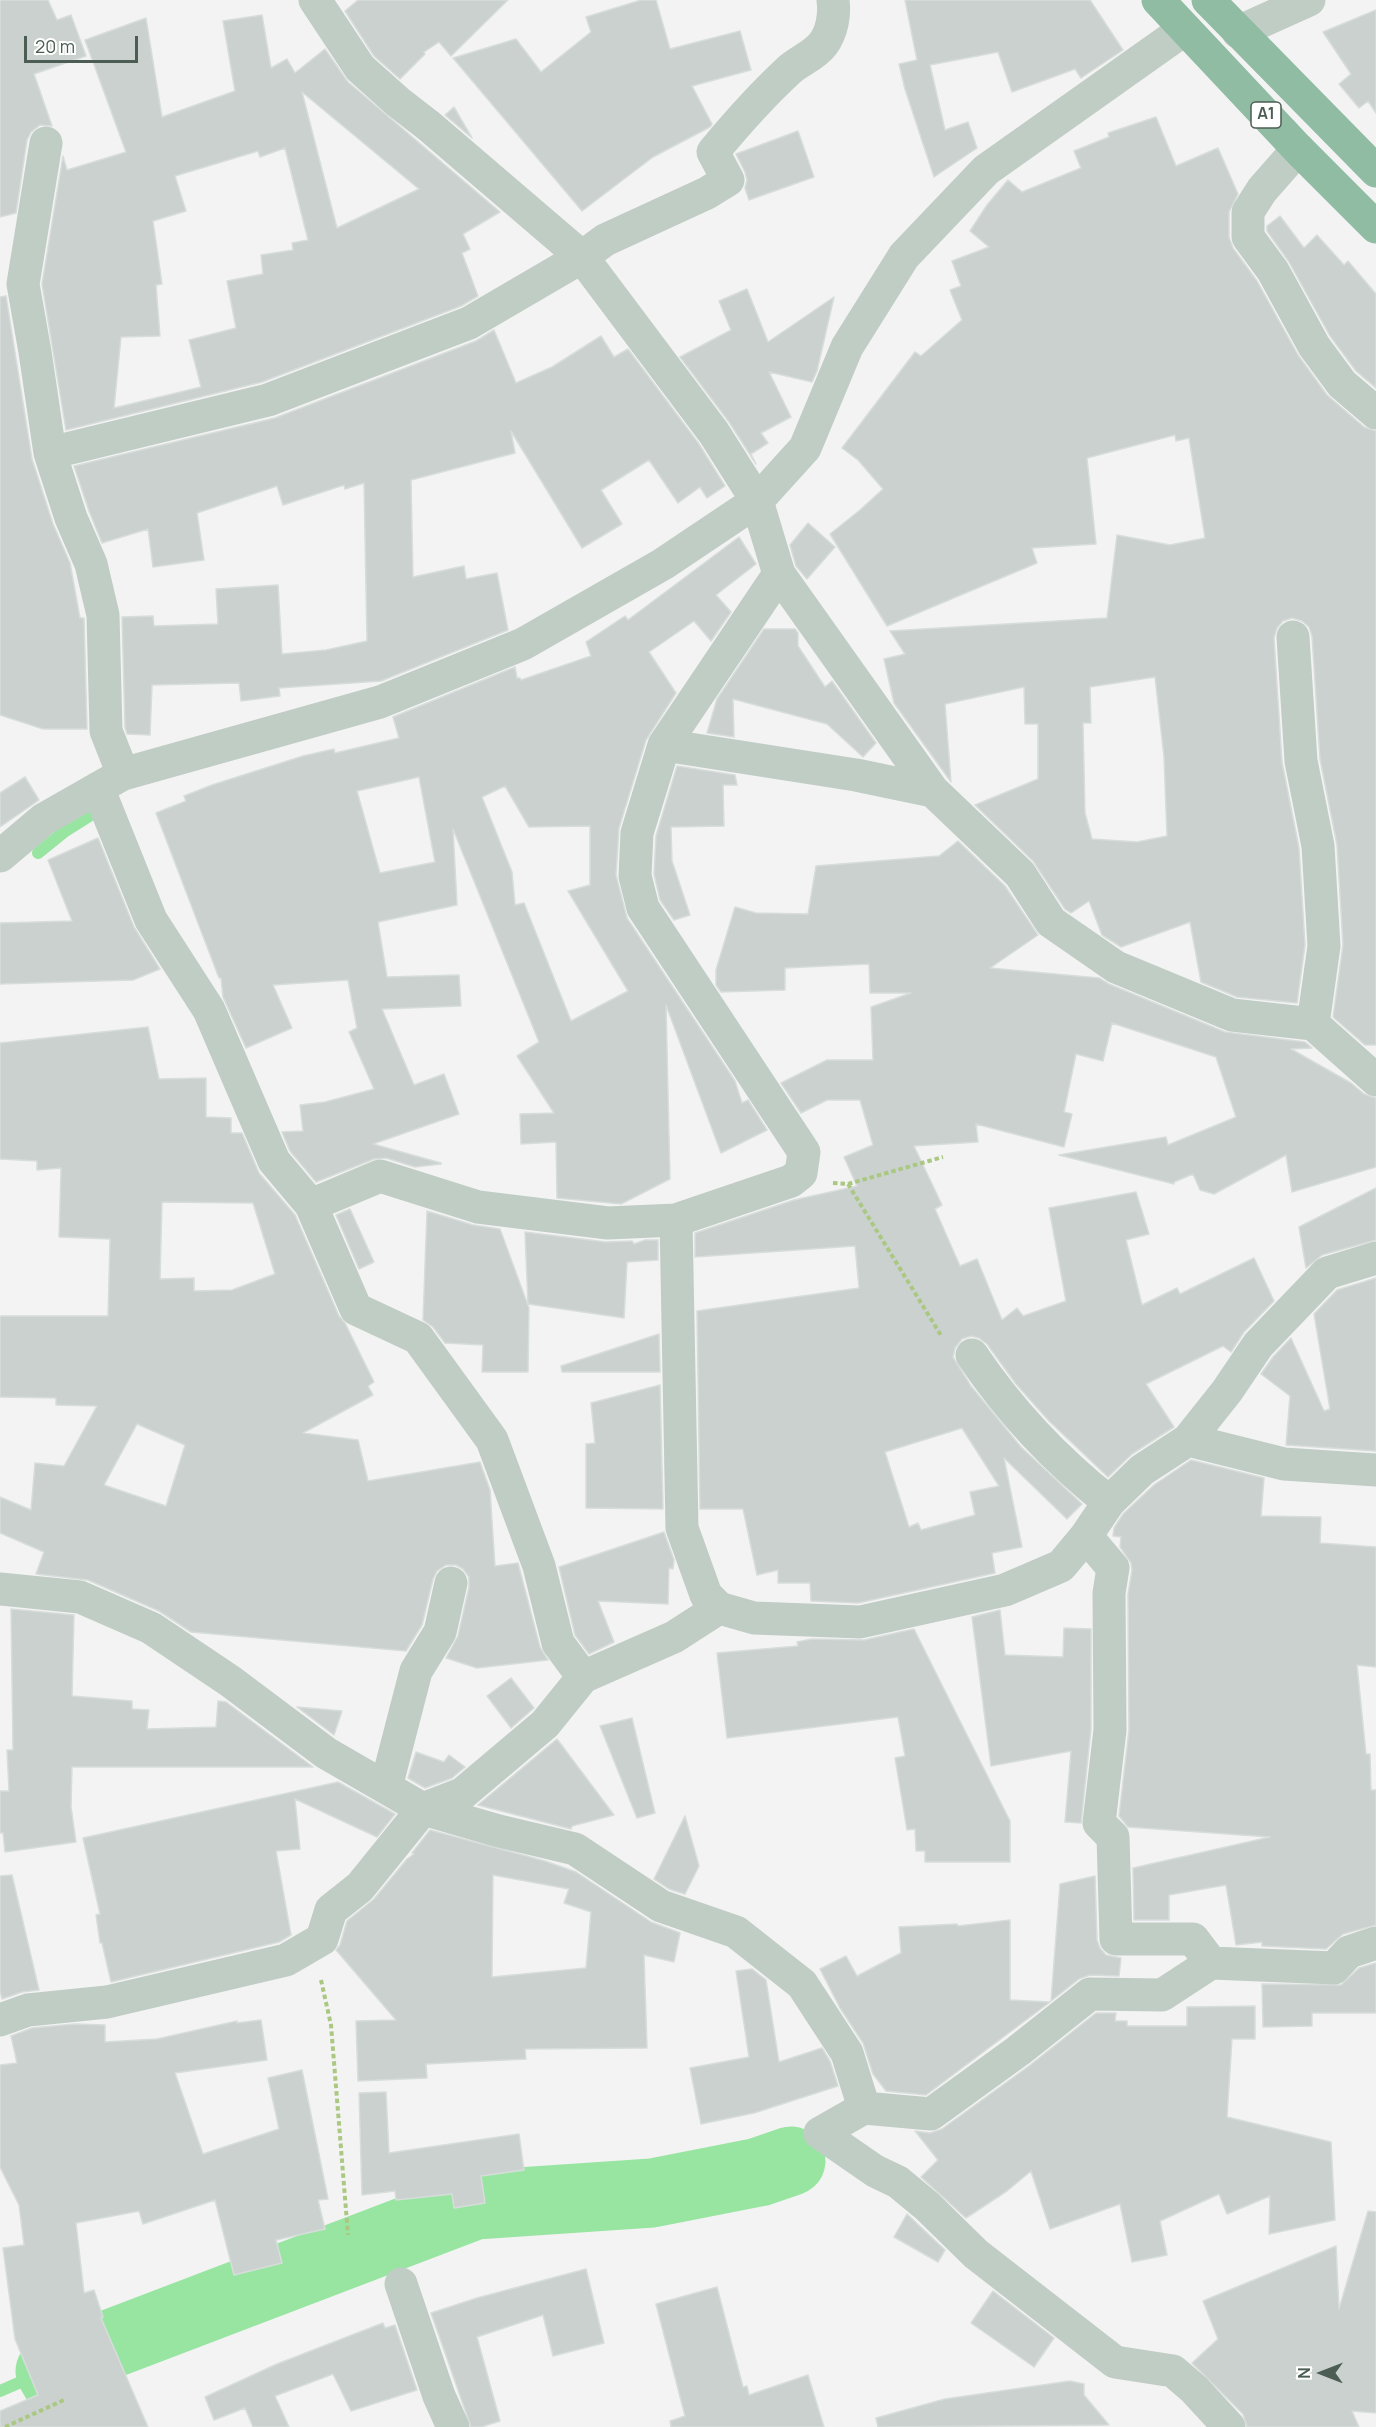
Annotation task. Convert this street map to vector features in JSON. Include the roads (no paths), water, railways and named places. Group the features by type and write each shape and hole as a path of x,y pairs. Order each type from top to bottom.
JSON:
{"highway":[{"name":"A1","path":"1158,0 1298,149 1376,227"},
{"name":"A1","path":"1208,0 1376,171"}],"street":[{"path":"315,0 360,68 582,257 714,433 757,501 779,574 933,791 1020,874 1051,922 1116,967 1233,1016 1313,1024 1376,1080"},
{"path":"50,453 268,400 469,323 582,257 605,240 707,193 728,180 713,152 738,122 791,68 822,46 831,30 833,0"},
{"path":"1238,32 1309,0"},
{"path":"0,856 44,819 111,781 380,702 522,644 663,564 757,501 805,448 847,347 904,256 986,170 1185,29"},
{"path":"46,143 23,284 50,453 71,518 91,564 103,615 106,731 111,781 152,920 210,1010 274,1161 311,1205 356,1309 418,1338 492,1440 539,1566 558,1643 583,1677"},
{"path":"1298,149 1262,190 1248,212 1248,237 1273,271 1314,346 1342,384 1376,413"},
{"path":"311,1205 380,1176 478,1207 608,1223 676,1220 791,1181 801,1173 804,1152 643,908 635,876 637,833 664,745 779,574"},
{"path":"1293,638 1301,761 1318,846 1324,946 1313,1024"},
{"path":"664,745 856,776 933,791"},
{"path":"676,1220 682,1528 706,1594 719,1608 754,1618 860,1622 1005,1590 1061,1566 1086,1536 1109,1502 1142,1470 1188,1440 1227,1391 1258,1345 1326,1273 1376,1258"},
{"path":"972,1355 994,1388 1077,1476 1109,1502"},
{"path":"1188,1440 1284,1464 1376,1470"},
{"path":"1086,1536 1113,1568 1109,1593 1110,1730 1099,1823 1113,1837 1116,1939 1193,1939 1211,1963"},
{"path":"386,1787 417,1671 440,1632 451,1583"},
{"path":"0,1589 80,1597 152,1628 230,1681 326,1753 423,1809 575,1850 661,1906 736,1932 802,1984 847,2053 864,2108"},
{"path":"0,2020 28,2010 107,2002 286,1960 322,1939 331,1910 360,1887 423,1809 462,1794 545,1724 583,1677 674,1637 719,1608"},
{"path":"1229,2427 1194,2389 1173,2371 1115,2362 976,2254 927,2206 898,2182 875,2170 820,2133 864,2108 932,2114 1018,2051 1090,1994 1162,1995 1211,1963 1334,1968 1349,1952 1376,1943"},
{"path":"401,2284 439,2396 453,2427"}],"waterway":[{"path":"38,853 64,832 91,815"},
{"path":"82,2427 50,2371 79,2356 475,2205 652,2193 759,2172 791,2161"},
{"path":"0,2391 46,2371"}]}
